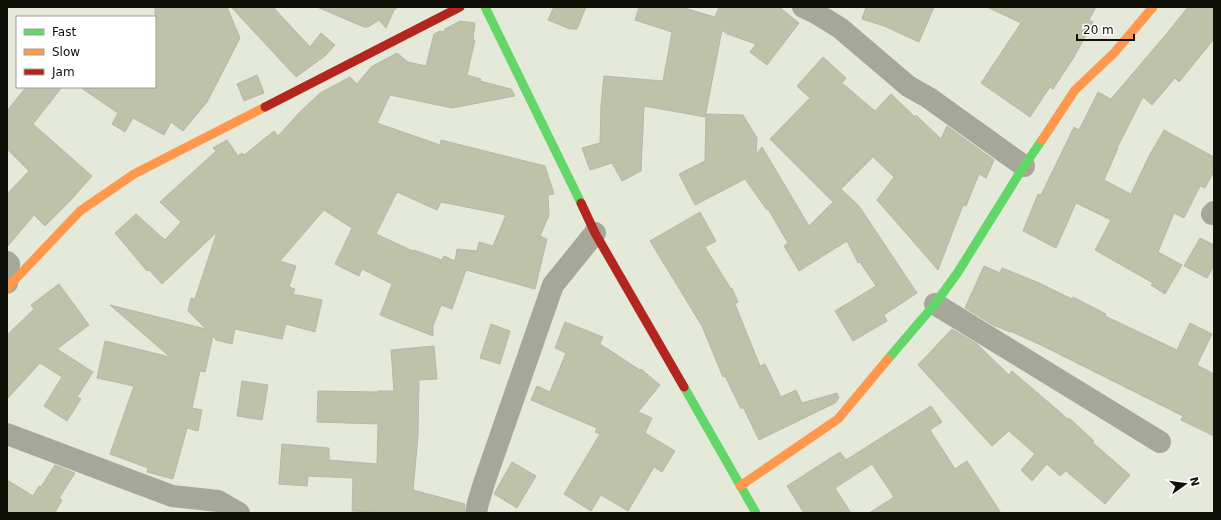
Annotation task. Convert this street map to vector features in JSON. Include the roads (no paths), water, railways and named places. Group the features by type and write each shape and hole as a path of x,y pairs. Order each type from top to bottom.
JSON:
{"street":[{"path":"7,288 80,211 134,174 460,7"},
{"path":"485,7 595,233 756,513"},
{"path":"803,7 840,28 908,86 929,98 1024,166"},
{"path":"740,486 838,419 935,304 958,272 1024,166 1075,90 1114,53 1152,7"},
{"path":"476,513 484,484 553,285 595,233"},
{"path":"7,262 10,264 7,284"},
{"path":"935,304 1160,442"},
{"path":"7,434 172,496 218,501 239,513"}]}
